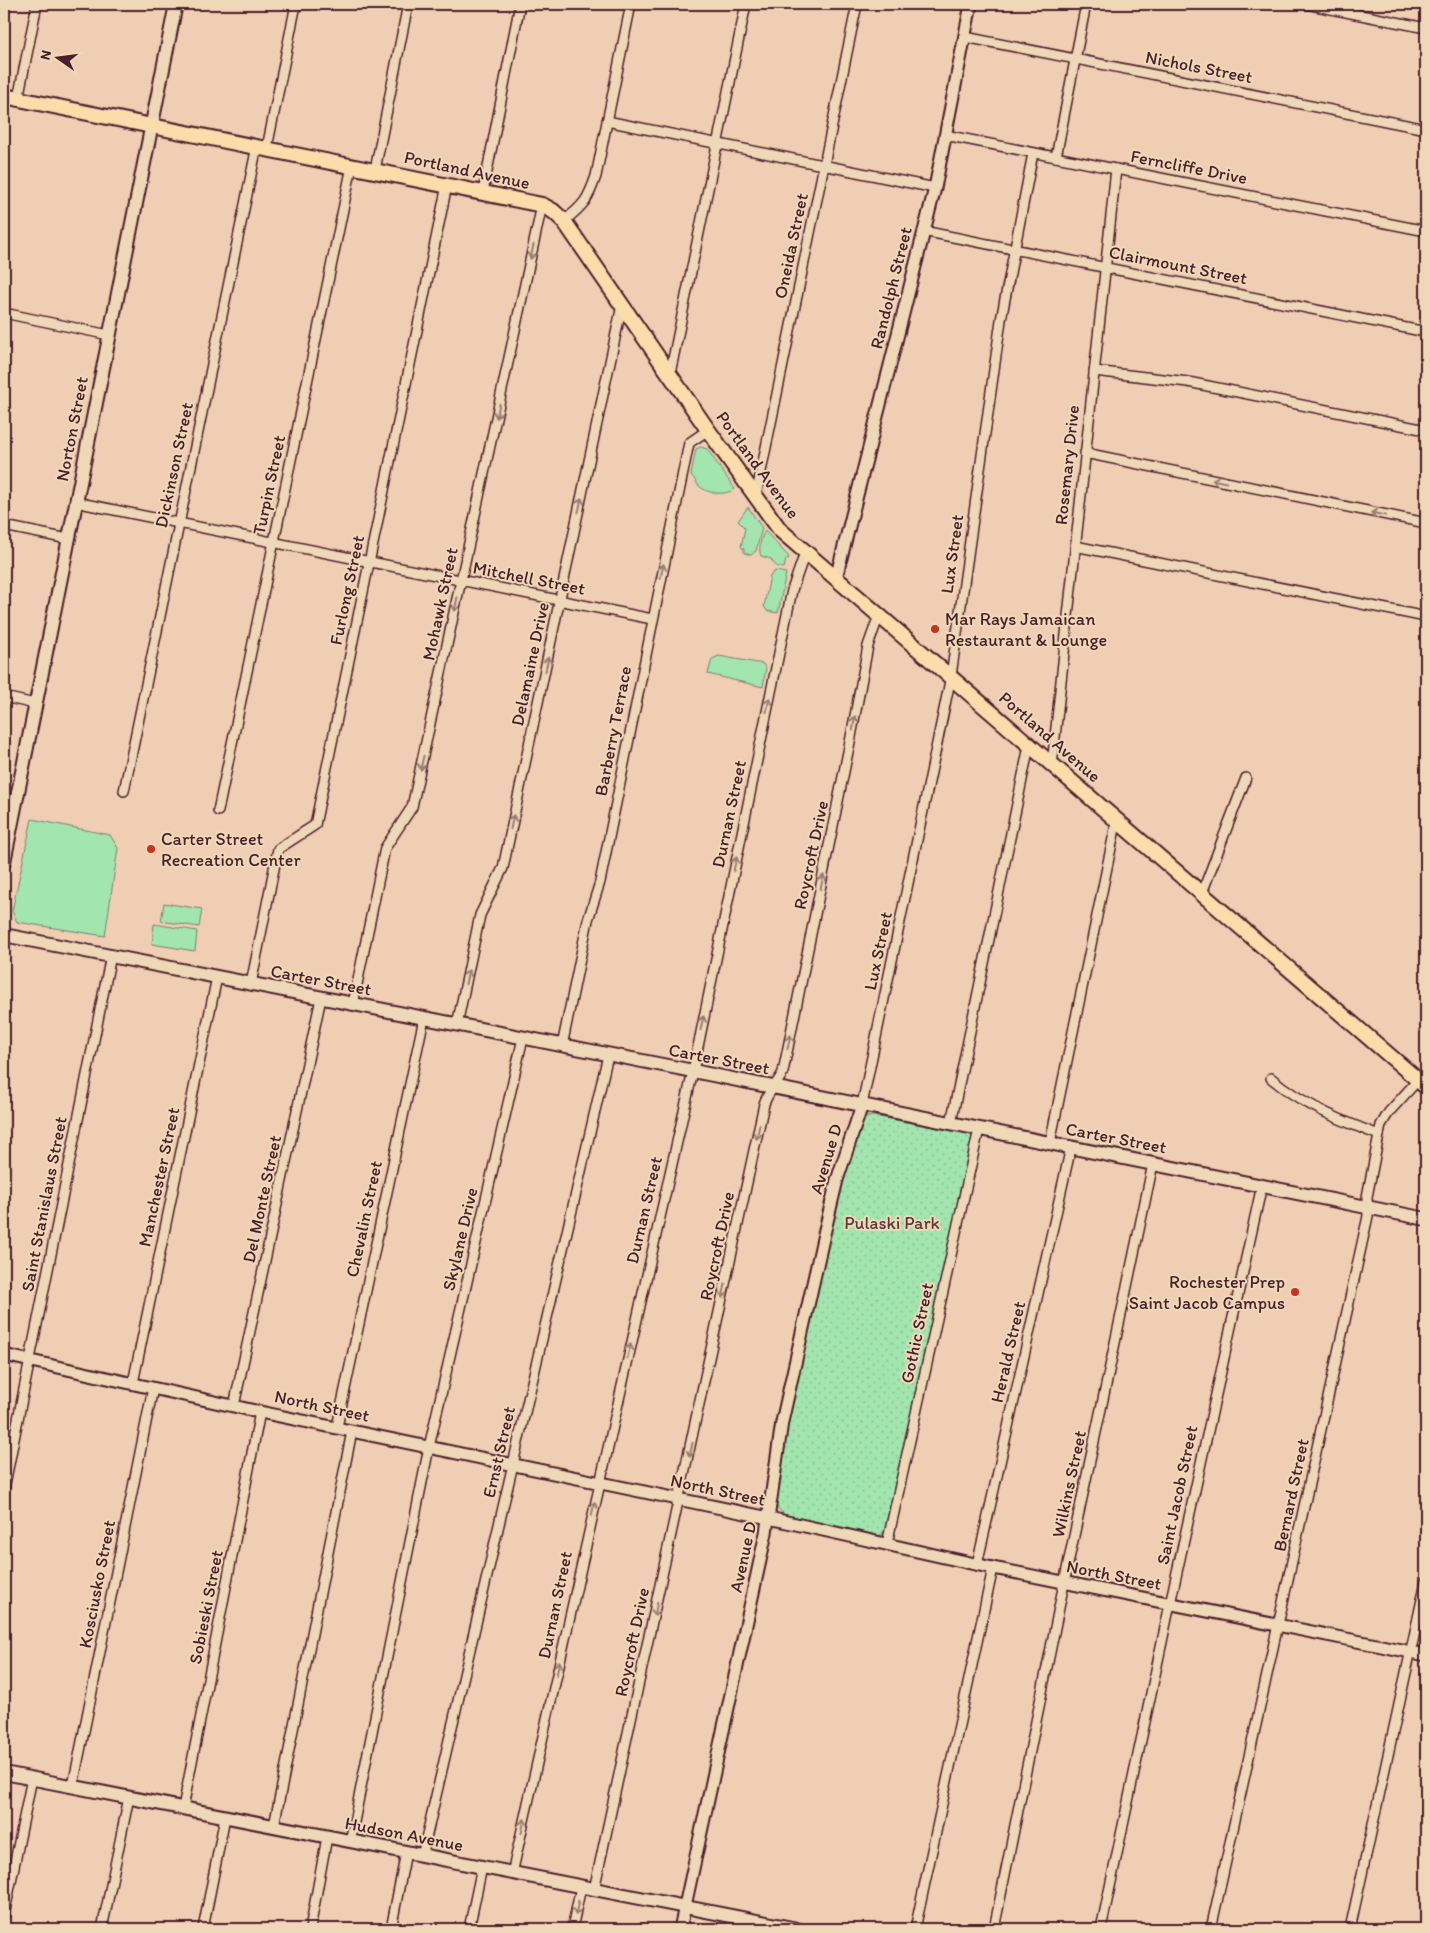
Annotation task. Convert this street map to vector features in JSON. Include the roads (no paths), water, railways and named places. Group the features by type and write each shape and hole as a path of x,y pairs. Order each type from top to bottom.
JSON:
{"main road":[{"name":"Norton Street","path":"4,862 7,830 35,704 176,4"},
{"name":"Portland Avenue","path":"4,96 483,192 542,205 553,211 564,221 708,430 780,530 1422,1084"},
{"name":"Carter Street","path":"4,935 693,1071 1426,1219"},
{"name":"Hudson Avenue","path":"4,1773 797,1929"}],"street":[{"path":"18,99 37,4"},
{"name":"Dickinson Street","path":"124,791 179,523 262,147 296,4"},
{"path":"375,170 408,4"},
{"path":"483,192 520,4"},
{"path":"564,221 590,196 596,176 631,4"},
{"path":"670,374 746,4"},
{"name":"Oneida Street","path":"756,496 858,4"},
{"name":"Randolph Street","path":"836,578 935,188 971,4"},
{"path":"1056,157 1086,4"},
{"path":"1306,4 1426,28"},
{"name":"Nichols Street","path":"965,37 1426,129"},
{"path":"607,122 935,188"},
{"name":"Ferncliffe Drive","path":"945,135 1426,230"},
{"name":"Lux Street","path":"862,1105 951,676 1001,320 1033,153"},
{"name":"Turpin Street","path":"218,811 352,166"},
{"name":"Rosemary Drive","path":"1052,765 1116,169"},
{"name":"Furlong Street","path":"251,984 278,849 315,825 448,185"},
{"name":"Mohawk Street","path":"353,1004 385,848 412,807 542,205"},
{"name":"Clairmount Street","path":"923,231 1426,332"},
{"name":"Delamaine Drive","path":"457,1025 480,915 503,868 623,305"},
{"path":"4,313 108,335"},
{"path":"1094,371 1188,382 1426,430"},
{"name":"Barberry Terrace","path":"562,1046 588,920 600,882 689,443 708,430"},
{"path":"1085,454 1426,523"},
{"name":"Mitchell Street","path":"75,502 652,619"},
{"path":"4,526 68,539"},
{"path":"1075,546 1426,617"},
{"name":"Durnan Street","path":"512,1874 693,1071 792,590 805,553"},
{"name":"Roycroft Drive","path":"594,1890 680,1500 764,1104 767,1095 774,1088 783,1072 852,737 868,646 879,614"},
{"path":"4,698 35,704"},
{"path":"951,1123 1030,746"},
{"path":"1202,893 1246,778"},
{"path":"1050,1143 1116,819"},
{"name":"Saint Stanislaus Street","path":"4,1489 111,956"},
{"name":"Manchester Street","path":"133,1383 217,977"},
{"name":"Del Monte Street","path":"234,1406 321,998"},
{"name":"Chevalin Street","path":"337,1427 424,1018"},
{"name":"Skylane Drive","path":"350,1842 430,1447 523,1038"},
{"name":"Ernst Street","path":"422,1856 608,1055"},
{"path":"1271,1078 1287,1092 1306,1104 1342,1121 1379,1135"},
{"name":"Bernard Street","path":"1212,1929 1368,1216 1367,1198 1379,1135 1384,1118 1422,1084"},
{"name":"Avenue D","path":"680,1929 769,1518 782,1422 836,1180 862,1105"},
{"name":"Gothic Street","path":"888,1544 979,1129"},
{"name":"Herald Street","path":"977,1565 1070,1147"},
{"name":"Wilkins Street","path":"994,1929 1064,1583 1153,1164"},
{"name":"Saint Jacob Street","path":"1101,1929 1262,1185"},
{"name":"North Street","path":"4,1355 260,1412 769,1518 977,1565 1426,1655"},
{"name":"Kosciusko Street","path":"73,1786 153,1388"},
{"name":"Sobieski Street","path":"183,1808 260,1412"},
{"path":"274,1826 352,1431"},
{"path":"915,1929 993,1568"},
{"path":"1350,1929 1426,1581"},
{"path":"4,1916 32,1778"},
{"path":"102,1929 129,1798"},
{"path":"203,1929 225,1816"},
{"path":"310,1929 327,1837"},
{"path":"390,1929 406,1852"},
{"path":"469,1929 482,1867"},
{"path":"572,1929 581,1887"}],"place":[{"name":"Mar Rays Jamaican Restaurant & Lounge","path":"935,629"},
{"name":"Carter Street Recreation Center","path":"151,849"},
{"name":"Rochester Prep Saint Jacob Campus","path":"1295,1292"}],"park label":[{"name":"Pulaski Park","path":"892,1223"}]}
